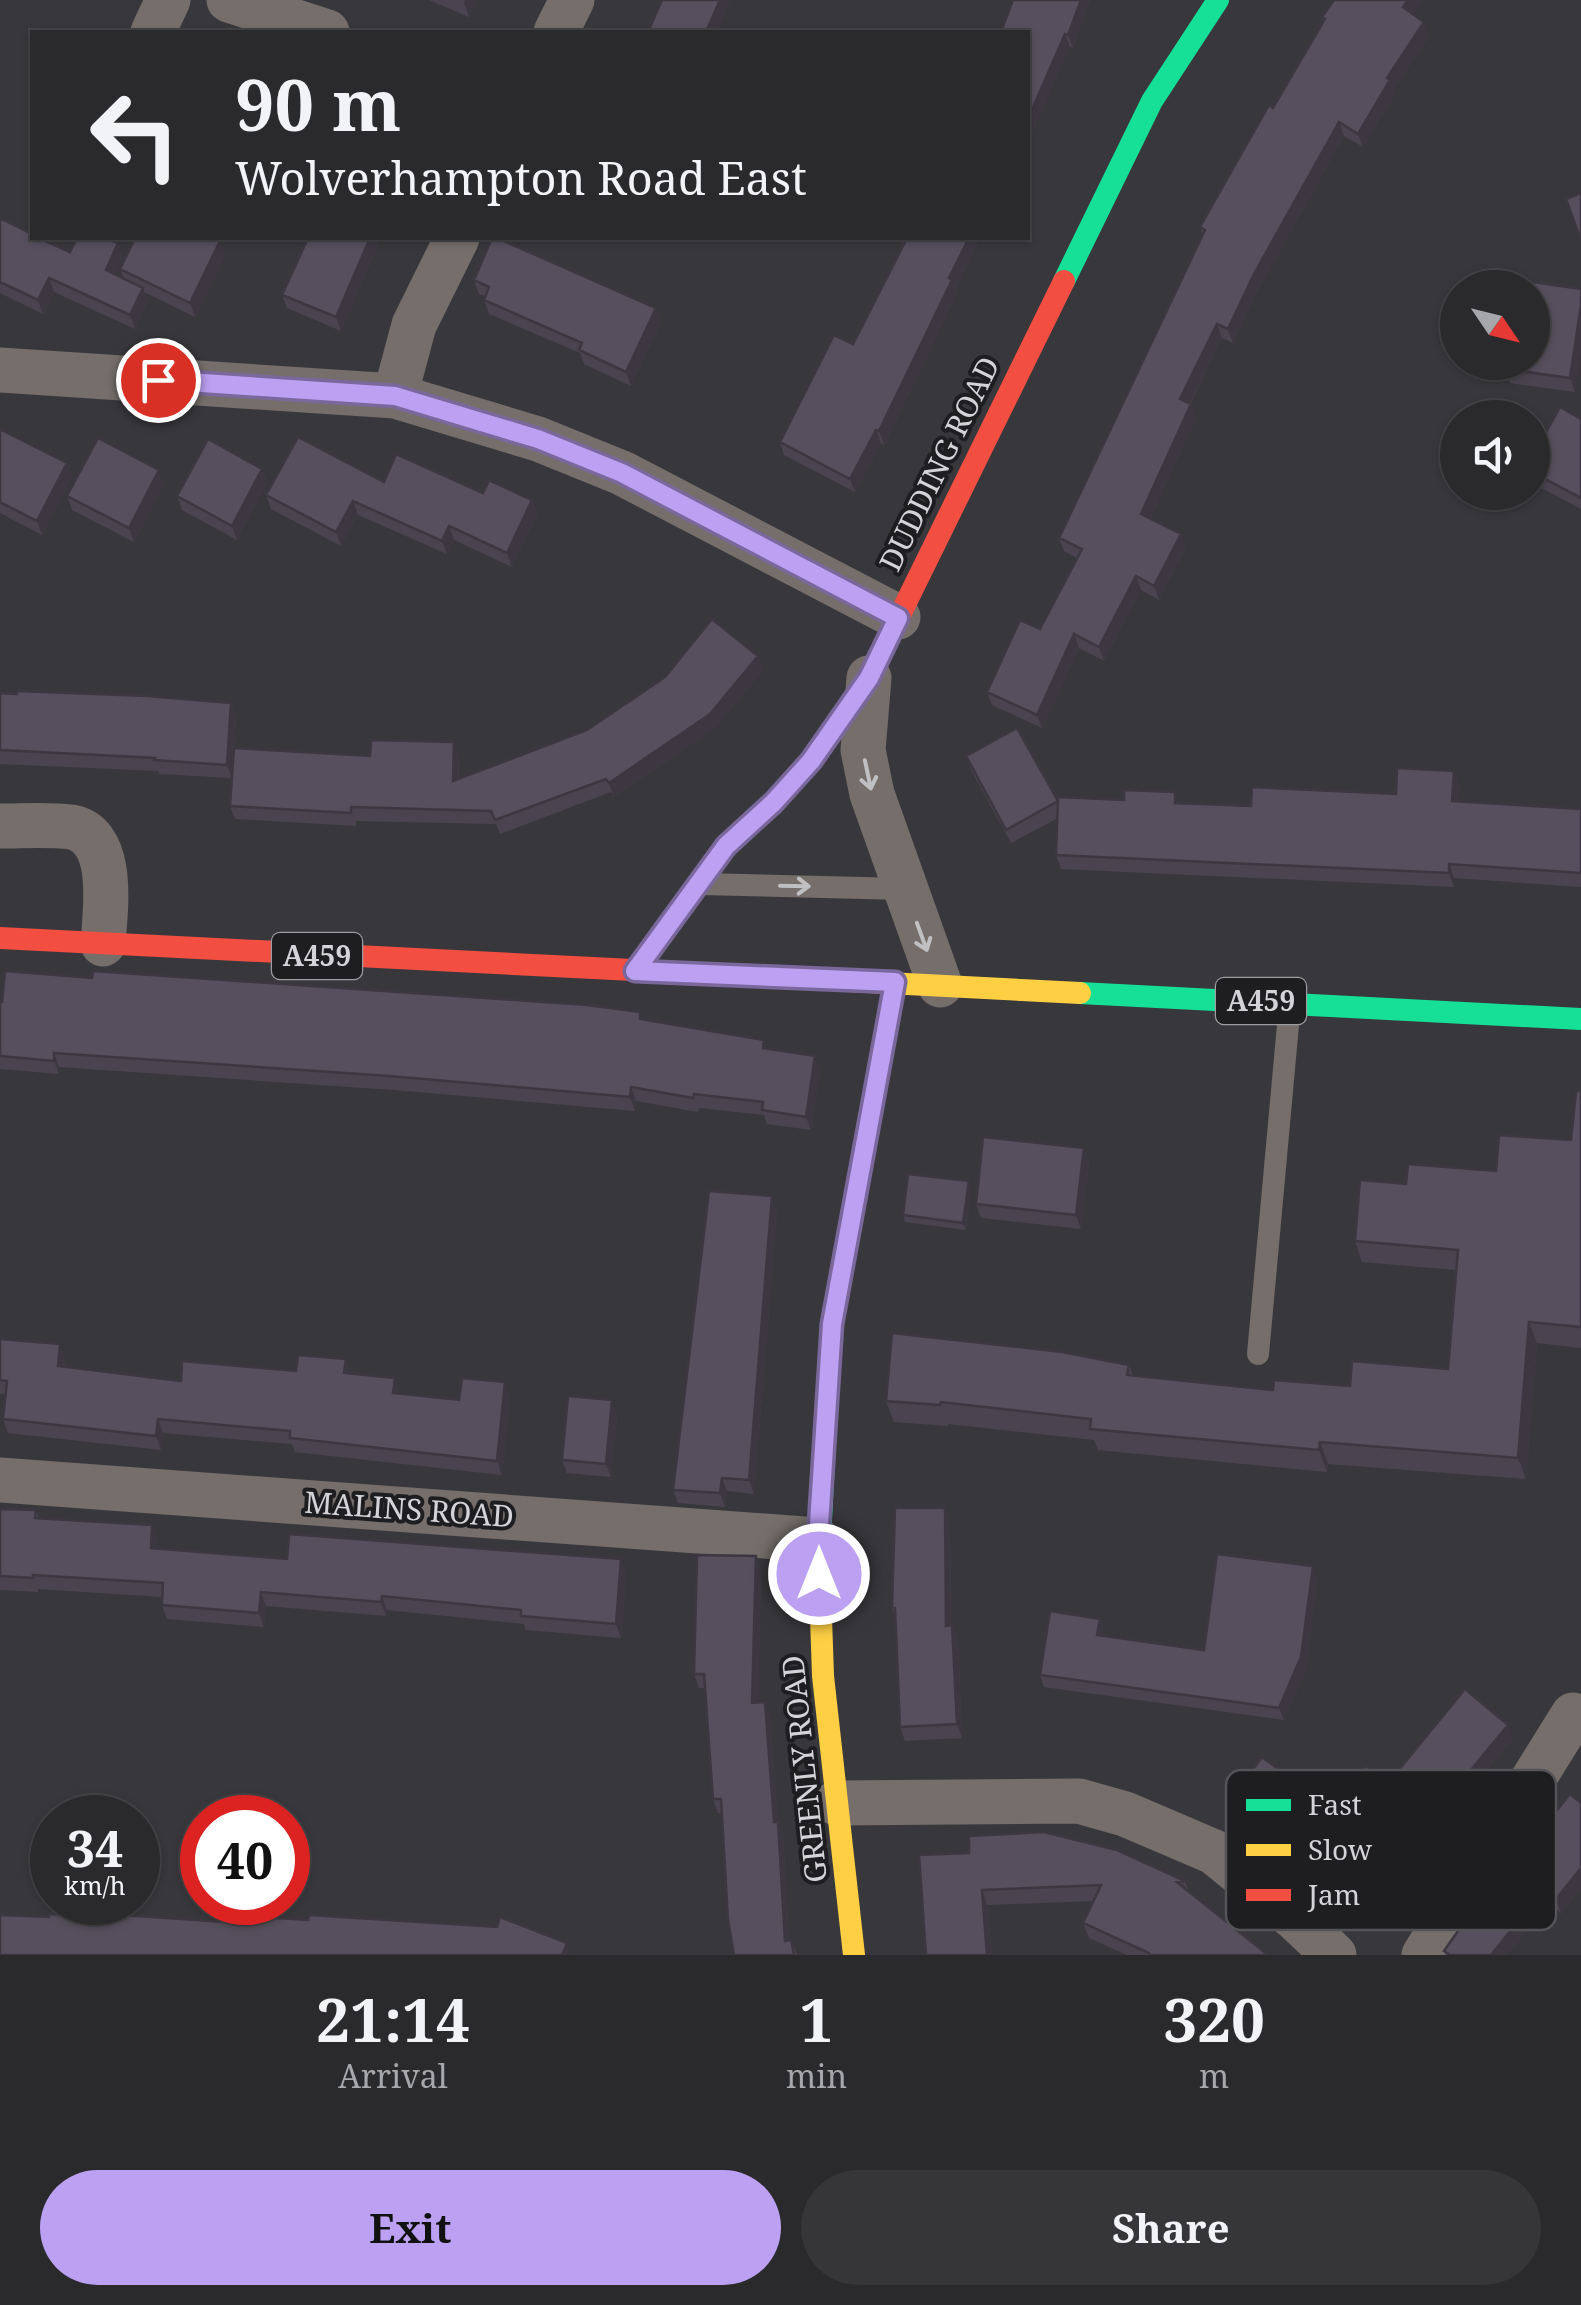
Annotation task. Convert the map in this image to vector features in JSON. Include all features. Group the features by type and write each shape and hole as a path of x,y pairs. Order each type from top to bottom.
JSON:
{"street":[{"path":"154,30 168,0"},
{"path":"228,0 322,30"},
{"path":"557,30 572,0"},
{"name":"DUDDING ROAD","path":"635,971 726,846 811,761 869,678 1152,101 1218,0"},
{"path":"395,396 414,326 456,240"},
{"path":"0,370 395,396 538,439 622,473 898,618"},
{"path":"869,678 863,750 872,794 940,986"},
{"path":"0,826 75,828 93,841 108,878 103,944"},
{"name":"A459","path":"0,938 1581,1019"},
{"name":"GREENLY ROAD","path":"854,1955 823,1676 818,1540 832,1324 895,982"},
{"name":"MALINS ROAD","path":"0,1480 818,1540"},
{"path":"1539,1770 1573,1715"},
{"path":"836,1804 1080,1801 1126,1814 1214,1852 1226,1862"},
{"path":"1308,1930 1334,1955"},
{"path":"1424,1955 1440,1930"}],"lane":[{"path":"698,884 904,889"},
{"path":"1258,1354 1290,1003"}],"building":[{"path":"662,0 720,0 707,30 649,30"},
{"path":"1013,0 1081,0 1030,114 1030,30 1002,30"},
{"path":"1334,0 1408,0 1403,7 1424,22 1387,78 1390,80 1358,134 1339,122 1254,274 1228,329 1217,324 1180,399 1191,404 1141,514 1181,534 1154,586 1136,576 1099,647 1074,634 1037,715 987,692 1020,620 1040,629 1082,549 1059,538 1205,230 1200,227"},
{"path":"1581,193 1581,240 1566,199"},
{"path":"0,218 30,233 30,240 43,240 70,252 76,240 118,243 106,270 143,288 130,315 49,278 38,300 0,282"},
{"path":"134,240 220,241 190,303 120,269"},
{"path":"307,240 369,240 336,317 282,295"},
{"path":"491,240 502,240 656,308 626,372 579,350 582,343 484,300 489,287 474,280"},
{"path":"906,240 968,240 879,431 876,430 850,479 780,442 834,335 853,344"},
{"path":"1550,285 1581,289 1570,378 1550,375"},
{"path":"1560,407 1581,419 1581,498 1550,482 1550,425"},
{"path":"0,429 67,463 37,521 0,502"},
{"path":"298,437 384,482 396,454 483,493 489,480 532,500 507,553 449,526 442,541 353,501 336,532 266,495"},
{"path":"98,438 159,470 129,528 67,496"},
{"path":"208,439 262,469 232,526 177,496"},
{"path":"712,619 758,656 710,714 609,783 606,779 495,820 491,811 351,807 351,813 230,806 234,748 370,756 371,740 454,742 453,781 587,730 665,677"},
{"path":"0,693 231,703 227,765 0,750"},
{"path":"1017,728 1058,801 1006,830 966,756"},
{"path":"1397,768 1454,771 1452,801 1581,809 1581,873 1449,864 1449,873 1056,855 1058,797 1124,800 1124,790 1175,792 1175,803 1251,806 1252,787 1396,794"},
{"path":"5,971 92,978 93,971 587,1005 640,1012 640,1019 764,1040 763,1048 815,1056 806,1117 762,1110 763,1102 694,1094 693,1098 631,1087 630,1097 54,1053 54,1061 0,1056 0,1002"},
{"path":"1576,1091 1581,1091 1581,1327 1529,1322 1518,1458 1320,1442 1319,1450 1090,1429 1091,1419 941,1402 940,1405 886,1401 892,1333 1062,1352 1129,1365 1127,1375 1273,1390 1274,1380 1350,1386 1352,1361 1448,1369 1458,1250 1355,1241 1360,1180 1406,1184 1408,1164 1496,1171 1499,1135 1571,1140"},
{"path":"983,1137 1084,1148 1076,1215 976,1204"},
{"path":"908,1174 969,1181 963,1223 903,1215"},
{"path":"709,1191 772,1196 749,1480 722,1478 720,1493 673,1490"},
{"path":"0,1339 60,1344 58,1366 181,1381 182,1361 296,1371 298,1355 346,1359 344,1373 395,1378 393,1393 459,1400 462,1378 505,1382 497,1461 290,1438 290,1431 158,1419 156,1436 3,1419 7,1381 0,1380"},
{"path":"568,1396 612,1400 606,1464 562,1460"},
{"path":"895,1508 945,1508 946,1626 952,1625 957,1724 900,1727 892,1608"},
{"path":"0,1509 36,1510 35,1518 152,1525 151,1548 287,1559 289,1534 621,1559 616,1624 521,1616 521,1610 382,1596 381,1602 261,1592 259,1613 162,1605 163,1583 0,1576"},
{"path":"1217,1554 1313,1566 1301,1657 1279,1708 1040,1675 1050,1611 1100,1619 1097,1635 1204,1650"},
{"path":"697,1555 756,1556 752,1703 765,1702 785,1941 791,1940 794,1955 734,1955 728,1920 721,1799 713,1799 704,1674 694,1674"},
{"path":"1465,1689 1508,1725 1471,1770 1399,1770"},
{"path":"1262,1757 1279,1770 1252,1770"},
{"path":"1570,1794 1581,1803 1581,1868 1556,1899 1556,1811"},
{"path":"1044,1832 1117,1850 1185,1881 1177,1882 1226,1921 1226,1930 1237,1930 1268,1955 1151,1955 1083,1923 1101,1885 982,1890 987,1955 926,1955 919,1855 969,1853 969,1836"},
{"path":"0,1915 30,1916 30,1925 160,1925 160,1918 180,1919 180,1925 310,1925 310,1915 497,1927 500,1917 567,1943 563,1953 568,1955 0,1955"},
{"path":"1459,1930 1511,1930 1491,1955 1450,1955 1444,1951"}],"traffic: fast":[{"path":"1064,281 1152,101 1218,0"},
{"path":"819,1559 831,1324 895,983"},
{"path":"1080,993 1581,1019"}],"traffic: slow":[{"path":"673,972 1080,993"},
{"path":"819,1559 823,1676 854,1955"}],"traffic: jam":[{"path":"635,971 726,846 775,802 811,761 869,678 1064,281"},
{"path":"0,938 673,972"}],"route":[{"path":"158,380 395,396 538,439 622,473 898,618 869,678 811,761 726,846 635,971 895,982 832,1324 819,1574"}]}
